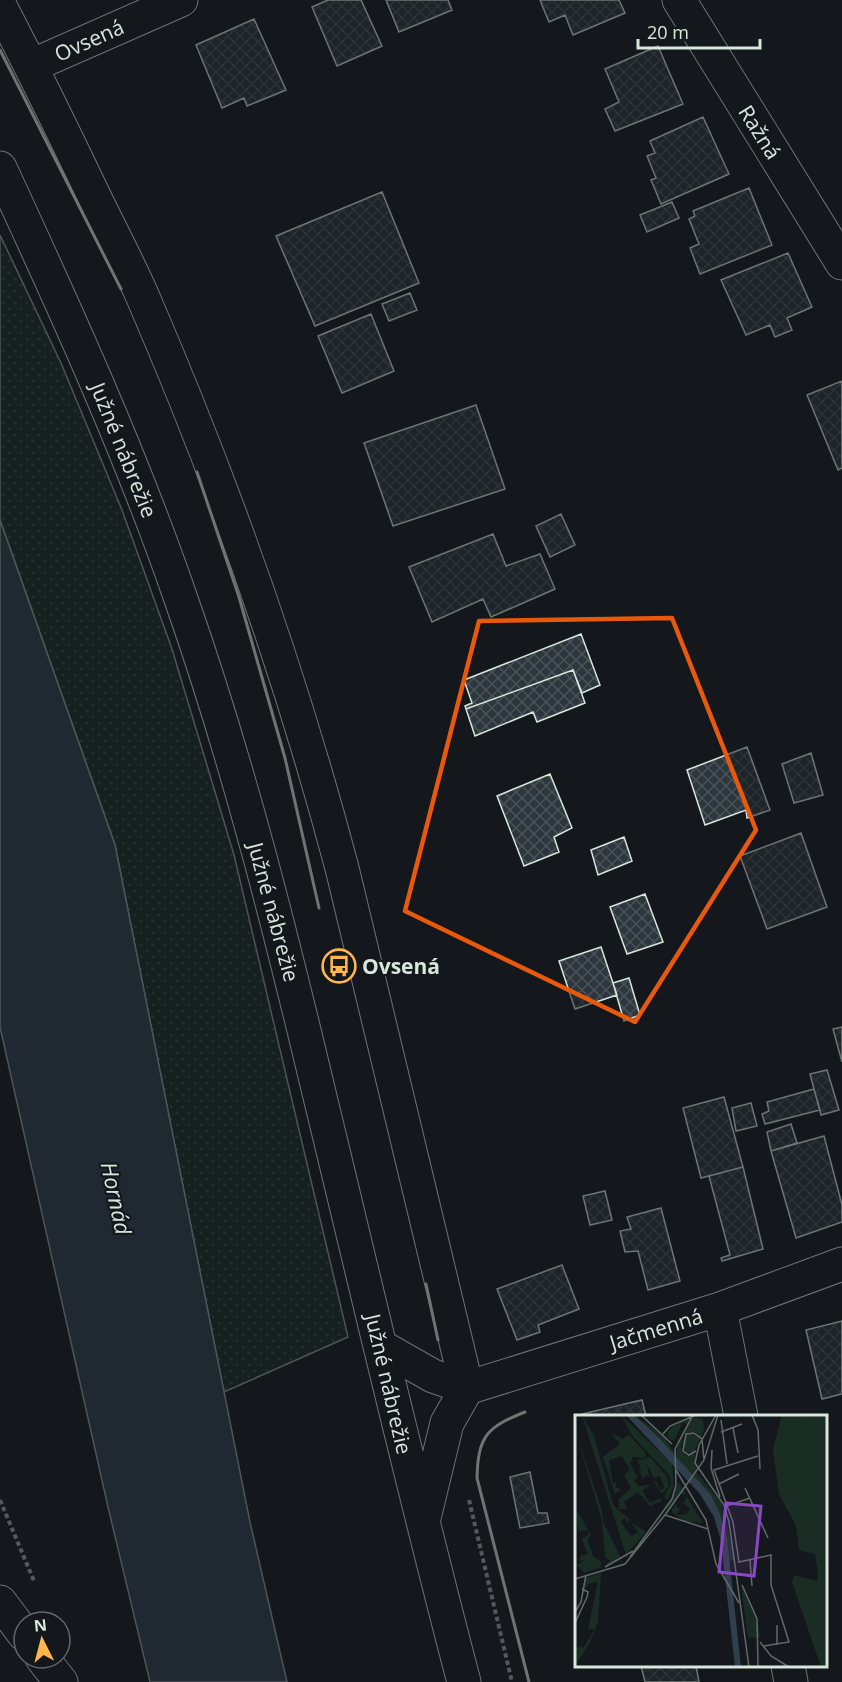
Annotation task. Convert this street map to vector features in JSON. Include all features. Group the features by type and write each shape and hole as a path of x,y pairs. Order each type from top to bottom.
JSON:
{"main road":[{"name":"Ovsená","path":"31,66 180,0"},
{"name":"Ražná","path":"679,0 842,263"},
{"path":"0,6 141,292 204,444 267,617 325,805 467,1388 447,1423 423,1525"},
{"name":"Južné nábrežie","path":"0,168 78,338 130,462 183,603 236,774 278,922 423,1525 464,1682"},
{"name":"Jačmenná","path":"467,1388 720,1309 842,1264"},
{"path":"720,1309 741,1415"},
{"path":"380,1346 434,1376 467,1388"},
{"path":"788,1667 791,1682"},
{"path":"52,1670 61,1682"}],"path":[{"path":"0,1500 34,1583"}],"highlighted area":[{"path":"672,618 756,830 635,1022 405,911 479,621"}],"green space":[{"path":"0,235 61,363 122,510 172,649 234,855 348,1337 224,1392 115,845 0,520"}],"water":[{"name":"Hornád","path":"0,520 115,845 250,1522 287,1682 150,1682 108,1507 0,1027"}],"building":[{"path":"328,0 361,0 382,46 337,66 312,7"},
{"path":"386,0 448,0 452,10 399,32"},
{"path":"540,0 619,0 625,13 573,35 565,15 549,22"},
{"path":"254,19 286,90 247,106 244,98 222,108 196,45"},
{"path":"658,46 683,104 615,131 605,109 619,102 605,69"},
{"path":"703,117 729,174 661,204 651,180 656,178 647,156 655,153 650,141"},
{"path":"749,188 772,245 700,274 690,248 699,244 689,219 695,216 693,211"},
{"path":"382,192 419,283 315,326 276,236"},
{"path":"672,202 679,218 647,232 640,215"},
{"path":"788,253 812,307 787,318 792,330 775,337 770,325 746,335 721,280"},
{"path":"410,293 417,310 389,321 382,304"},
{"path":"371,314 394,371 342,393 318,336"},
{"path":"842,381 842,468 838,470 807,395"},
{"path":"476,405 505,489 393,526 364,443"},
{"path":"561,514 575,545 550,557 536,526"},
{"path":"493,534 506,566 540,554 555,589 491,617 483,599 432,622 409,567"},
{"path":"581,634 600,685 582,693 573,670 466,709 465,706 472,703 464,680"},
{"path":"573,670 585,703 537,722 533,712 475,736 466,709"},
{"path":"747,747 770,810 747,818 746,810 705,825 687,770"},
{"path":"811,753 823,795 794,803 782,764"},
{"path":"550,774 572,828 554,837 559,852 524,866 497,796"},
{"path":"801,833 827,907 767,929 740,856"},
{"path":"624,837 632,861 598,875 591,850"},
{"path":"645,894 663,942 627,954 610,907"},
{"path":"601,947 617,995 575,1009 559,961"},
{"path":"629,978 640,1015 624,1021 613,983"},
{"path":"842,1027 842,1062 833,1029"},
{"path":"827,1070 839,1110 821,1115 810,1074"},
{"path":"814,1089 820,1110 765,1124 762,1114 769,1111 767,1102"},
{"path":"724,1097 743,1167 701,1178 683,1108"},
{"path":"751,1103 757,1126 736,1131 732,1108"},
{"path":"791,1124 797,1143 771,1151 767,1132"},
{"path":"824,1136 842,1205 842,1222 796,1238 771,1151"},
{"path":"743,1167 763,1249 722,1261 721,1258 730,1255 709,1176"},
{"path":"605,1191 612,1220 590,1225 583,1196"},
{"path":"661,1208 680,1281 648,1290 638,1251 625,1252 620,1231 631,1229 627,1217"},
{"path":"562,1265 579,1309 538,1325 540,1332 517,1340 497,1289"},
{"path":"842,1321 842,1394 822,1399 806,1330"},
{"path":"642,1400 646,1415 582,1415"},
{"path":"530,1472 538,1513 547,1513 549,1523 520,1528 510,1477"},
{"path":"641,1667 696,1667 699,1682 645,1682"}],"wall":[{"path":"0,50 121,289"},
{"path":"197,472 239,597 285,758 319,908"},
{"path":"426,1284 438,1340"},
{"path":"525,1412 493,1428 487,1435 480,1452 477,1478 529,1682"}],"place":[{"name":"Ovsená","path":"339,966"}]}
